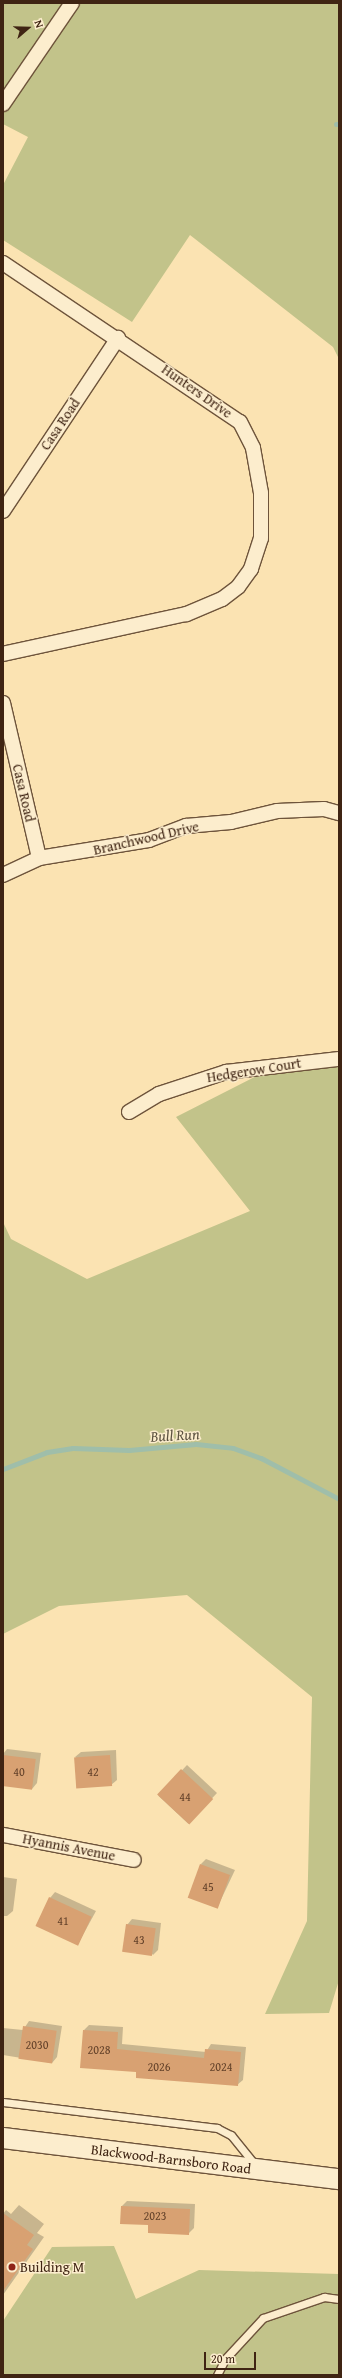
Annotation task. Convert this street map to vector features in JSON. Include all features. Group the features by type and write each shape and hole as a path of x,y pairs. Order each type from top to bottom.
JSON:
{"main road":[{"name":"Blackwood-Barnsboro Road","path":"3,2138 339,2179"}],"street":[{"path":"3,104 72,3"},
{"name":"Hunters Drive","path":"3,263 118,338 240,422 253,448 261,493 261,538 251,569 238,587 222,599 186,614 3,654"},
{"name":"Casa Road","path":"3,511 118,338"},
{"name":"Casa Road","path":"3,704 39,858"},
{"name":"Branchwood Drive","path":"3,875 39,858 73,855 149,840 186,826 231,822 277,811 324,810 339,814"},
{"name":"Hedgerow Court","path":"129,1112 159,1094 226,1072 339,1059"},
{"name":"Hyannis Avenue","path":"3,1835 134,1860"}],"lane":[{"path":"3,2102 217,2128 231,2135 251,2162 267,2170"},
{"path":"217,2375 225,2359 263,2318 324,2297 339,2299"}],"green space":[{"path":"3,3 339,3 339,359 333,347 190,235 132,322 3,240 3,185 28,137 3,124"},
{"path":"294,1057 339,1059 339,1980 329,2013 265,2014 307,1921 312,1697 187,1595 59,1606 3,1634 3,1222 11,1239 87,1279 250,1211 176,1117"},
{"path":"114,2246 136,2299 199,2270 339,2274 339,2375 3,2375 3,2321 52,2247"}],"building":[{"path":"3,1755 36,1759 32,1790 3,1786"},
{"path":"110,1755 112,1786 76,1788 74,1758"},
{"path":"181,1769 213,1799 189,1825 157,1795"},
{"path":"200,1864 230,1875 218,1909 188,1898"},
{"path":"49,1897 92,1917 78,1946 35,1926"},
{"path":"126,1924 156,1928 152,1956 122,1952"},
{"path":"23,2026 57,2031 52,2063 18,2059"},
{"path":"83,2030 118,2032 117,2049 204,2058 205,2049 241,2052 238,2086 136,2078 136,2072 80,2068"},
{"path":"121,2206 190,2209 189,2235 148,2233 148,2225 120,2224"},
{"name":"Building M","path":"3,2213 34,2235 27,2245 33,2249 3,2291"}],"waterway":[{"name":"Bull Run","path":"3,1469 47,1452 73,1448 129,1450 196,1444 233,1448 261,1458 339,1499"}],"place":[{"name":"Building M","path":"12,2267"}]}
